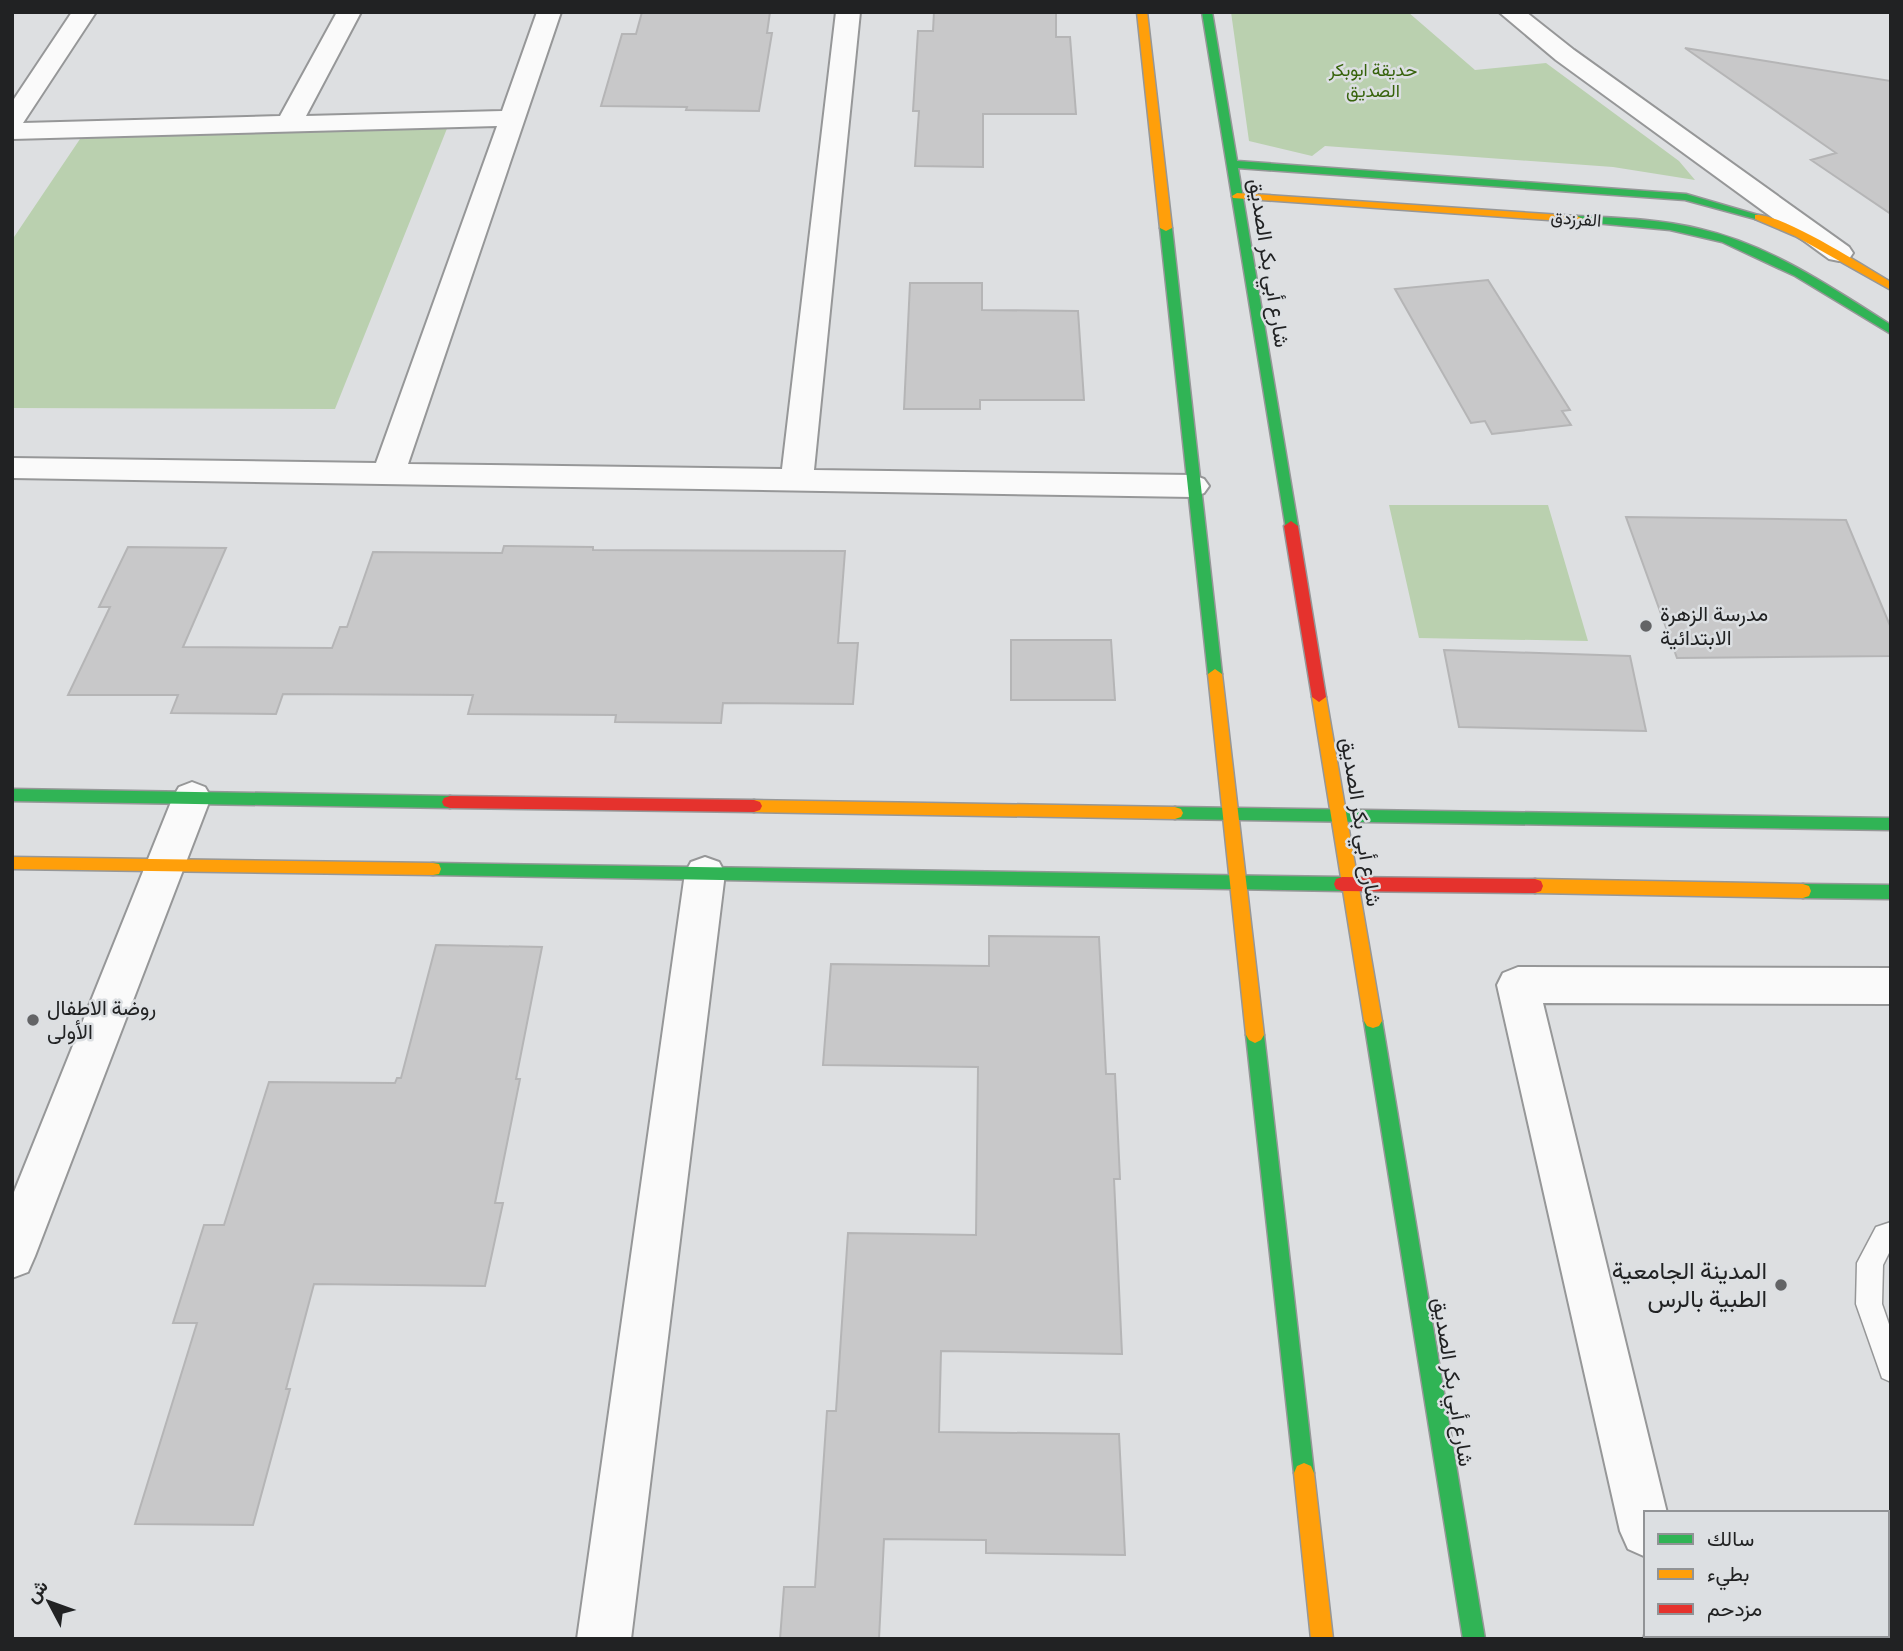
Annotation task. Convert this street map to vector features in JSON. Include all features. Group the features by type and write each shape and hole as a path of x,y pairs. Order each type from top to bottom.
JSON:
{"street":[{"path":"12,121 84,12"},
{"path":"289,124 349,12"},
{"path":"388,474 550,12"},
{"path":"797,480 848,12"},
{"path":"1142,12 1322,1639"},
{"name":"شارع أبي بكر الصديق","path":"1207,12 1474,1639"},
{"name":"الفرزدق","path":"1511,12 1576,63 1867,272"},
{"path":"12,131 512,118"},
{"name":"الفرزدق","path":"1231,164 1686,197 1755,216 1799,234 1891,287"},
{"name":"الفرزدق","path":"1237,196 1654,224 1682,229 1714,236 1772,258 1891,330"},
{"path":"12,468 1193,486"},
{"path":"12,795 1891,824"},
{"path":"12,1256 192,797"},
{"path":"12,863 1891,892"},
{"path":"604,1639 705,873"},
{"path":"1644,1522 1518,985 1891,986"}],"lane":[{"path":"1891,1234 1885,1235 1870,1263 1869,1304 1891,1369"}],"green space":[{"name":"حديقة ابوبكر الصديق","path":"1231,12 1408,12 1475,70 1546,63 1679,161 1695,180 1613,167 1325,146 1312,156 1249,141"},
{"path":"448,126 335,409 12,408 12,240 82,136"},
{"path":"1389,505 1548,505 1588,641 1419,638"}],"building":[{"path":"642,12 770,12 767,33 772,33 759,111 601,106 622,34 636,34"},
{"path":"934,12 1056,12 1056,37 1070,37 1076,114 983,114 983,167 915,166 919,111 913,111 918,31 933,31"},
{"path":"1685,48 1891,81 1891,214 1811,160 1836,153"},
{"path":"1488,280 1570,410 1562,411 1571,425 1492,434 1485,421 1471,423 1395,289"},
{"path":"910,283 982,283 982,310 1078,311 1084,400 980,400 980,409 904,409"},
{"path":"1626,517 1846,520 1891,628 1891,656 1677,658"},
{"path":"504,546 593,547 593,550 845,551 838,643 858,643 853,704 723,703 721,723 615,722 616,715 468,714 473,695 283,694 276,714 171,713 178,695 68,695 110,607 99,607 128,547 226,548 183,647 332,648 340,627 347,627 373,552 502,553"},
{"path":"1011,640 1111,640 1115,700 1011,700"},
{"path":"1444,650 1630,656 1646,731 1459,727"},
{"path":"989,936 1099,937 1106,1074 1115,1074 1120,1179 1114,1179 1122,1354 941,1351 939,1432 1119,1434 1125,1555 986,1553 986,1540 884,1539 879,1639 780,1639 784,1587 815,1587 827,1411 836,1411 848,1233 976,1235 978,1067 823,1065 831,964 989,966"},
{"path":"436,945 542,947 516,1079 520,1079 495,1203 503,1203 485,1286 314,1284 286,1389 290,1389 253,1525 135,1524 197,1323 173,1323 204,1225 224,1225 269,1082 395,1083 397,1078 401,1078"}],"traffic: fast":[{"path":"1207,12 1291,526"},
{"path":"1232,164 1686,197 1759,217"},
{"path":"1577,219 1670,226 1726,240 1776,261 1891,330"},
{"path":"1166,228 1215,674"},
{"path":"12,795 450,802"},
{"path":"1175,813 1891,824"},
{"path":"433,869 1342,884"},
{"path":"1803,891 1891,892"},
{"path":"1373,1021 1474,1639"},
{"path":"1255,1035 1304,1473"}],"traffic: slow":[{"path":"1142,12 1166,228"},
{"path":"1237,196 1577,219"},
{"path":"1759,217 1799,234 1891,287"},
{"path":"1215,674 1255,1035"},
{"path":"1319,697 1373,1021"},
{"path":"754,806 1175,813"},
{"path":"12,863 433,869"},
{"path":"1535,886 1803,891"},
{"path":"1304,1473 1322,1639"}],"traffic: jam":[{"path":"1291,526 1319,697"},
{"path":"450,802 754,806"},
{"path":"1342,884 1535,886"}],"place":[{"name":"مدرسة الزهرة الابتدائية","path":"1646,626"},
{"name":"روضة الاطفال الأولى","path":"33,1020"},
{"name":"المدينة الجامعية الطبية بالرس","path":"1781,1285"}]}
